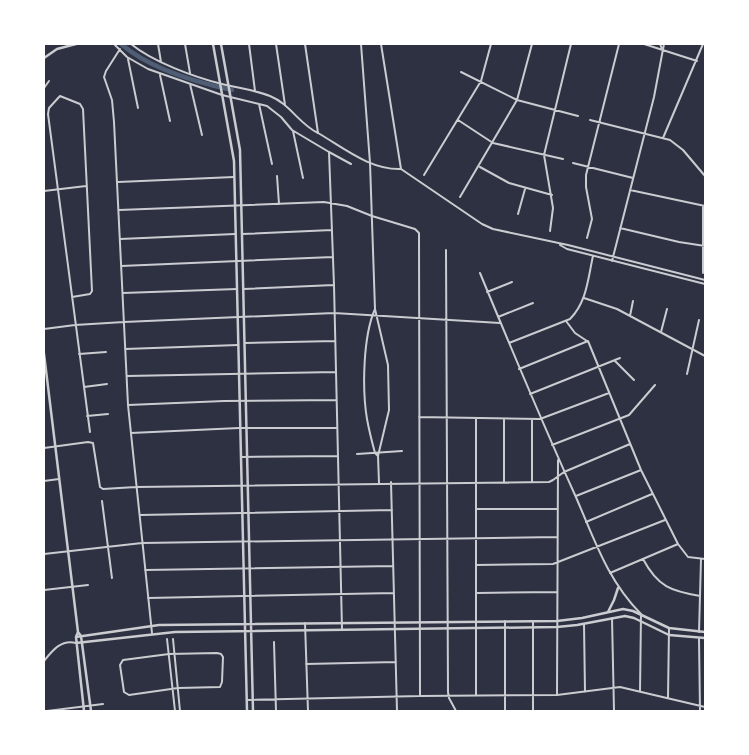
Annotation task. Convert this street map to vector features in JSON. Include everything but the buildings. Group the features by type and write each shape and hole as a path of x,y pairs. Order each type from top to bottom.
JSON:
{"street":[{"path":"44,57 57,50 76,44"},
{"path":"114,44 138,64 160,74 274,110 292,130 351,164"},
{"path":"131,44 161,62 221,87 255,91 270,96 285,105 306,127 370,163 389,169 401,169 488,227 501,232 560,245 568,245 705,280"},
{"path":"158,44 161,62"},
{"path":"185,44 190,73"},
{"path":"213,44 233,151 247,711"},
{"path":"221,44 241,159 242,289 253,711"},
{"path":"249,44 255,91"},
{"path":"276,44 285,105"},
{"path":"304,44 318,133"},
{"path":"361,44 370,163 375,309 388,365 389,410 378,456 379,482"},
{"path":"381,44 401,169"},
{"path":"424,175 481,81 491,44"},
{"path":"460,197 517,100 532,44"},
{"path":"550,231 553,216 552,195 544,155 571,44"},
{"path":"587,238 592,219 586,180 588,167 619,44"},
{"path":"644,44 697,61"},
{"path":"660,44 662,49"},
{"path":"612,261 660,74 664,44"},
{"path":"664,138 703,44"},
{"path":"120,49 104,77 113,107 128,405 152,634"},
{"path":"128,57 138,108"},
{"path":"461,72 517,100 578,116"},
{"path":"160,74 170,121"},
{"path":"44,88 49,81"},
{"path":"190,84 202,135"},
{"path":"72,297 90,294 92,291 83,109 80,104 60,96 48,112 57,189 90,432"},
{"path":"258,104 272,164"},
{"path":"458,120 493,143 563,159"},
{"path":"590,120 664,138 676,144 705,176"},
{"path":"292,130 303,178"},
{"path":"329,152 342,629"},
{"path":"573,163 633,178"},
{"path":"479,166 509,183 552,195"},
{"path":"277,176 279,204"},
{"path":"118,182 234,178"},
{"path":"44,191 86,186"},
{"path":"518,214 525,189"},
{"path":"630,190 704,206 703,273"},
{"path":"119,210 331,202 418,231 420,696"},
{"path":"620,228 704,246"},
{"path":"241,234 332,230"},
{"path":"120,238 235,234"},
{"path":"560,245 567,249 593,256 705,284"},
{"path":"446,250 448,696 456,711"},
{"path":"509,343 570,319 581,306 584,298 593,256"},
{"path":"122,266 333,257"},
{"path":"480,274 540,419 596,546 618,588 641,614 640,691"},
{"path":"488,292 512,282"},
{"path":"242,289 334,285"},
{"path":"123,293 237,290"},
{"path":"584,298 612,306 705,356"},
{"path":"630,316 634,301"},
{"path":"498,317 533,303"},
{"path":"375,309 364,361 367,419 375,453 378,456"},
{"path":"661,332 667,309"},
{"path":"44,329 124,322 334,313 377,314 500,323"},
{"path":"566,320 575,333 588,341 641,470 678,544 688,557 705,559"},
{"path":"687,374 699,320"},
{"path":"244,343 335,341"},
{"path":"519,369 588,341"},
{"path":"125,349 238,345"},
{"path":"79,354 106,352"},
{"path":"44,354 73,587 78,632 76,644 84,711"},
{"path":"530,394 620,358"},
{"path":"614,360 634,380"},
{"path":"127,376 336,372"},
{"path":"84,387 108,384"},
{"path":"552,445 632,413 656,384"},
{"path":"419,417 540,419 609,393"},
{"path":"128,405 336,400"},
{"path":"88,416 108,414"},
{"path":"476,418 476,696"},
{"path":"504,418 504,482"},
{"path":"532,419 532,482"},
{"path":"131,433 239,428 337,428"},
{"path":"44,448 91,442 94,444 102,489 379,482 551,481 564,472 630,444"},
{"path":"357,454 402,451"},
{"path":"240,457 337,456"},
{"path":"557,695 558,458"},
{"path":"575,496 641,470"},
{"path":"44,481 60,479"},
{"path":"392,482 397,711"},
{"path":"586,522 652,494"},
{"path":"102,501 112,578"},
{"path":"476,509 557,509"},
{"path":"139,515 392,510"},
{"path":"476,565 557,563 665,520"},
{"path":"44,554 142,543 557,537"},
{"path":"610,573 678,544"},
{"path":"643,558 652,575 666,587 681,593 700,596"},
{"path":"699,632 702,559"},
{"path":"145,570 394,566"},
{"path":"44,590 88,585"},
{"path":"608,612 618,588"},
{"path":"476,592 557,592"},
{"path":"148,598 394,593"},
{"path":"44,661 54,648 71,642 76,637 151,626 557,621 628,610 641,614 669,628 705,632"},
{"path":"596,615 597,621"},
{"path":"71,642 76,644 152,634 245,631 557,627 625,616 641,621 669,635 705,638"},
{"path":"612,618 614,711"},
{"path":"505,621 505,711"},
{"path":"533,621 533,711"},
{"path":"305,624 308,711"},
{"path":"584,624 585,692"},
{"path":"668,698 669,628"},
{"path":"78,632 81,636 90,711"},
{"path":"699,638 700,711"},
{"path":"167,639 175,711"},
{"path":"174,639 180,711"},
{"path":"274,642 276,711"},
{"path":"169,654 221,654 223,657 220,687 178,688 127,694 124,692 120,664 123,660 169,654"},
{"path":"306,664 396,662"},
{"path":"246,700 396,696 533,696 624,687 705,707"},
{"path":"47,711 103,704"}],"waterway":[{"path":"121,44 145,61 173,73 188,79 232,90"}]}
